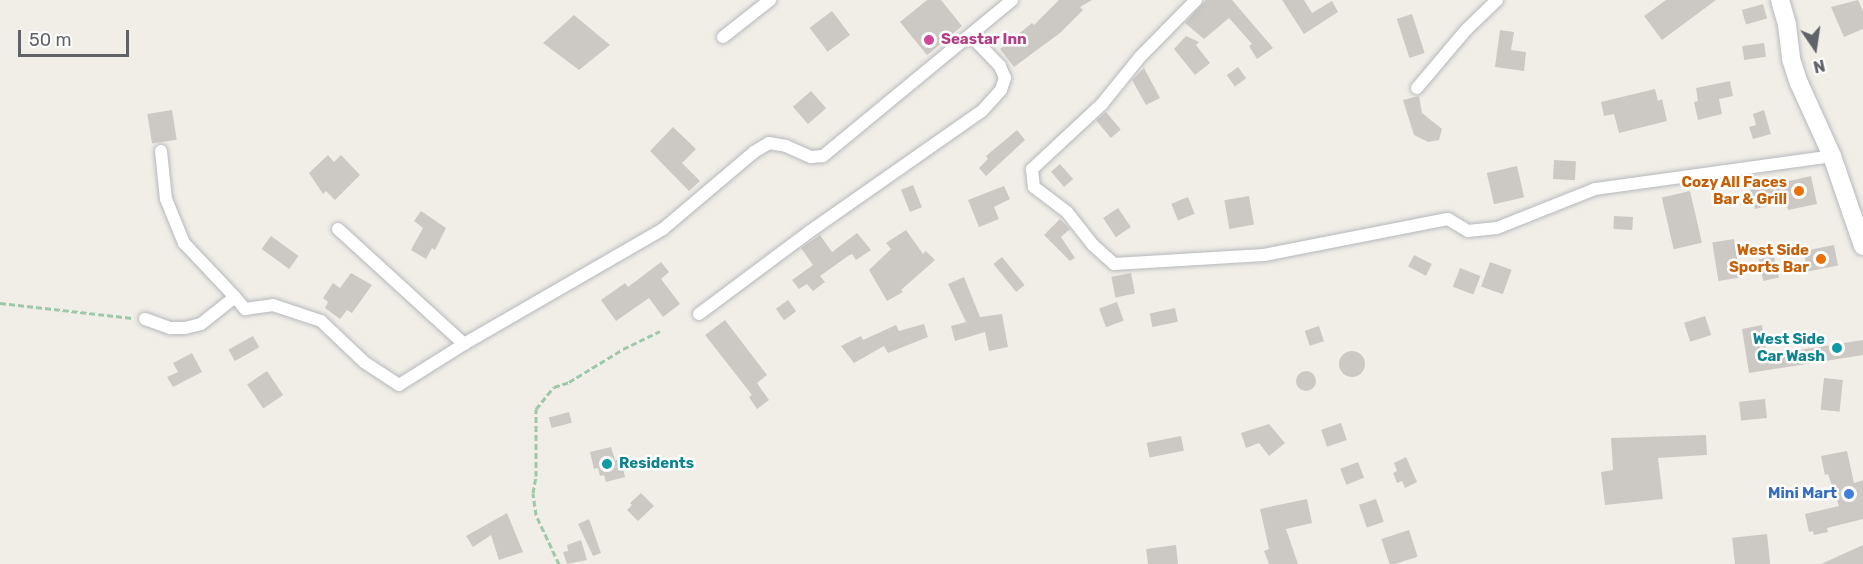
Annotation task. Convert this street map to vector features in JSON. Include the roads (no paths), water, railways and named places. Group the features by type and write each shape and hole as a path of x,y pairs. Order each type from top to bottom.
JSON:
{"main road":[{"path":"1780,0 1796,75 1832,156 1863,246"}],"street":[{"path":"723,37 770,0"},
{"path":"161,152 166,199 184,243 245,309 273,305 321,321 364,362 399,385 464,344 663,229 754,152 769,143 786,146 811,157 823,156 1012,0"},
{"path":"1196,0 1140,57 1102,104 1032,169 1034,187 1067,212 1093,245 1113,264 1264,255 1448,219 1468,231 1497,228 1596,189 1832,156"},
{"path":"1417,88 1466,30 1497,0"},
{"path":"699,314 809,232 982,111 1001,90 1005,78 1000,66 971,36"},
{"path":"338,229 464,344"},
{"path":"145,319 170,328 193,327 235,297"}],"place":[{"name":"Seastar Inn","path":"929,40"},
{"name":"Cozy All Faces Bar & Grill","path":"1799,191"},
{"name":"West Side Sports Bar","path":"1821,259"},
{"name":"West Side Car Wash","path":"1837,348"},
{"name":"Residents","path":"607,464"},
{"name":"Mini Mart","path":"1849,494"}]}
